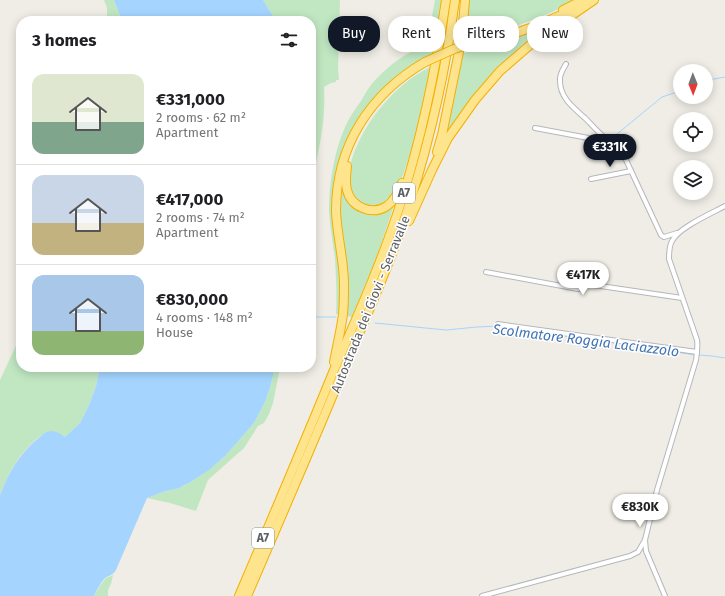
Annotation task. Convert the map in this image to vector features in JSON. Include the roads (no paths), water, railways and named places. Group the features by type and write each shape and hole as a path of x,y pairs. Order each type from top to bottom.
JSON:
{"highway":[{"name":"Autostrada dei Giovi - Serravalle","path":"239,596 383,255 419,142 440,40 446,0"},
{"name":"Autostrada dei Giovi - Serravalle","path":"248,596 397,243 427,144 439,95 450,41 455,0"},
{"path":"432,170 442,135 453,83 462,37 466,0"},
{"path":"519,28 583,0"},
{"path":"383,278 448,138 476,100 500,71 537,39 594,0"},
{"path":"519,31 536,26 594,0"},
{"path":"332,377 344,303 343,267 337,224 337,196 340,176 347,151 362,120 378,99 400,78 426,64 459,52"},
{"path":"419,142 401,188 392,202 381,209 370,210 360,206 352,200 347,190 347,166 352,148 365,124 373,112 393,90 426,64"}],"street":[{"path":"566,64 560,75 560,88 564,96 570,104 621,152 661,235 664,237 679,232 725,206"},
{"path":"534,128 599,140 606,138"},
{"path":"591,179 631,171"},
{"path":"482,596 633,555 638,552 645,540 657,490 697,354 698,345 669,259 670,246 679,232"},
{"path":"486,272 514,276 577,289 586,284"},
{"path":"568,280 682,298"},
{"path":"498,324 697,354"},
{"path":"645,540 646,551 664,596"}],"water":[{"path":"114,0 263,0 273,16 120,16"},
{"path":"99,372 274,372 265,402 254,423 225,456 209,470 189,483 179,488 147,498 116,570 113,574 103,580 94,596 0,596 0,495 3,487 11,470 21,456 43,434 53,431 65,437 80,423 96,386"}],"waterway":[{"path":"713,79 725,77"},
{"path":"611,139 662,97 673,93"},
{"path":"583,140 603,144 607,142"},
{"name":"Scolmatore Roggia Laciazzolo","path":"316,317 336,317"},
{"name":"Scolmatore Roggia Laciazzolo","path":"375,323 446,330 499,326 695,355"},
{"name":"Scolmatore Roggia Laciazzolo","path":"698,355 725,358"}]}
